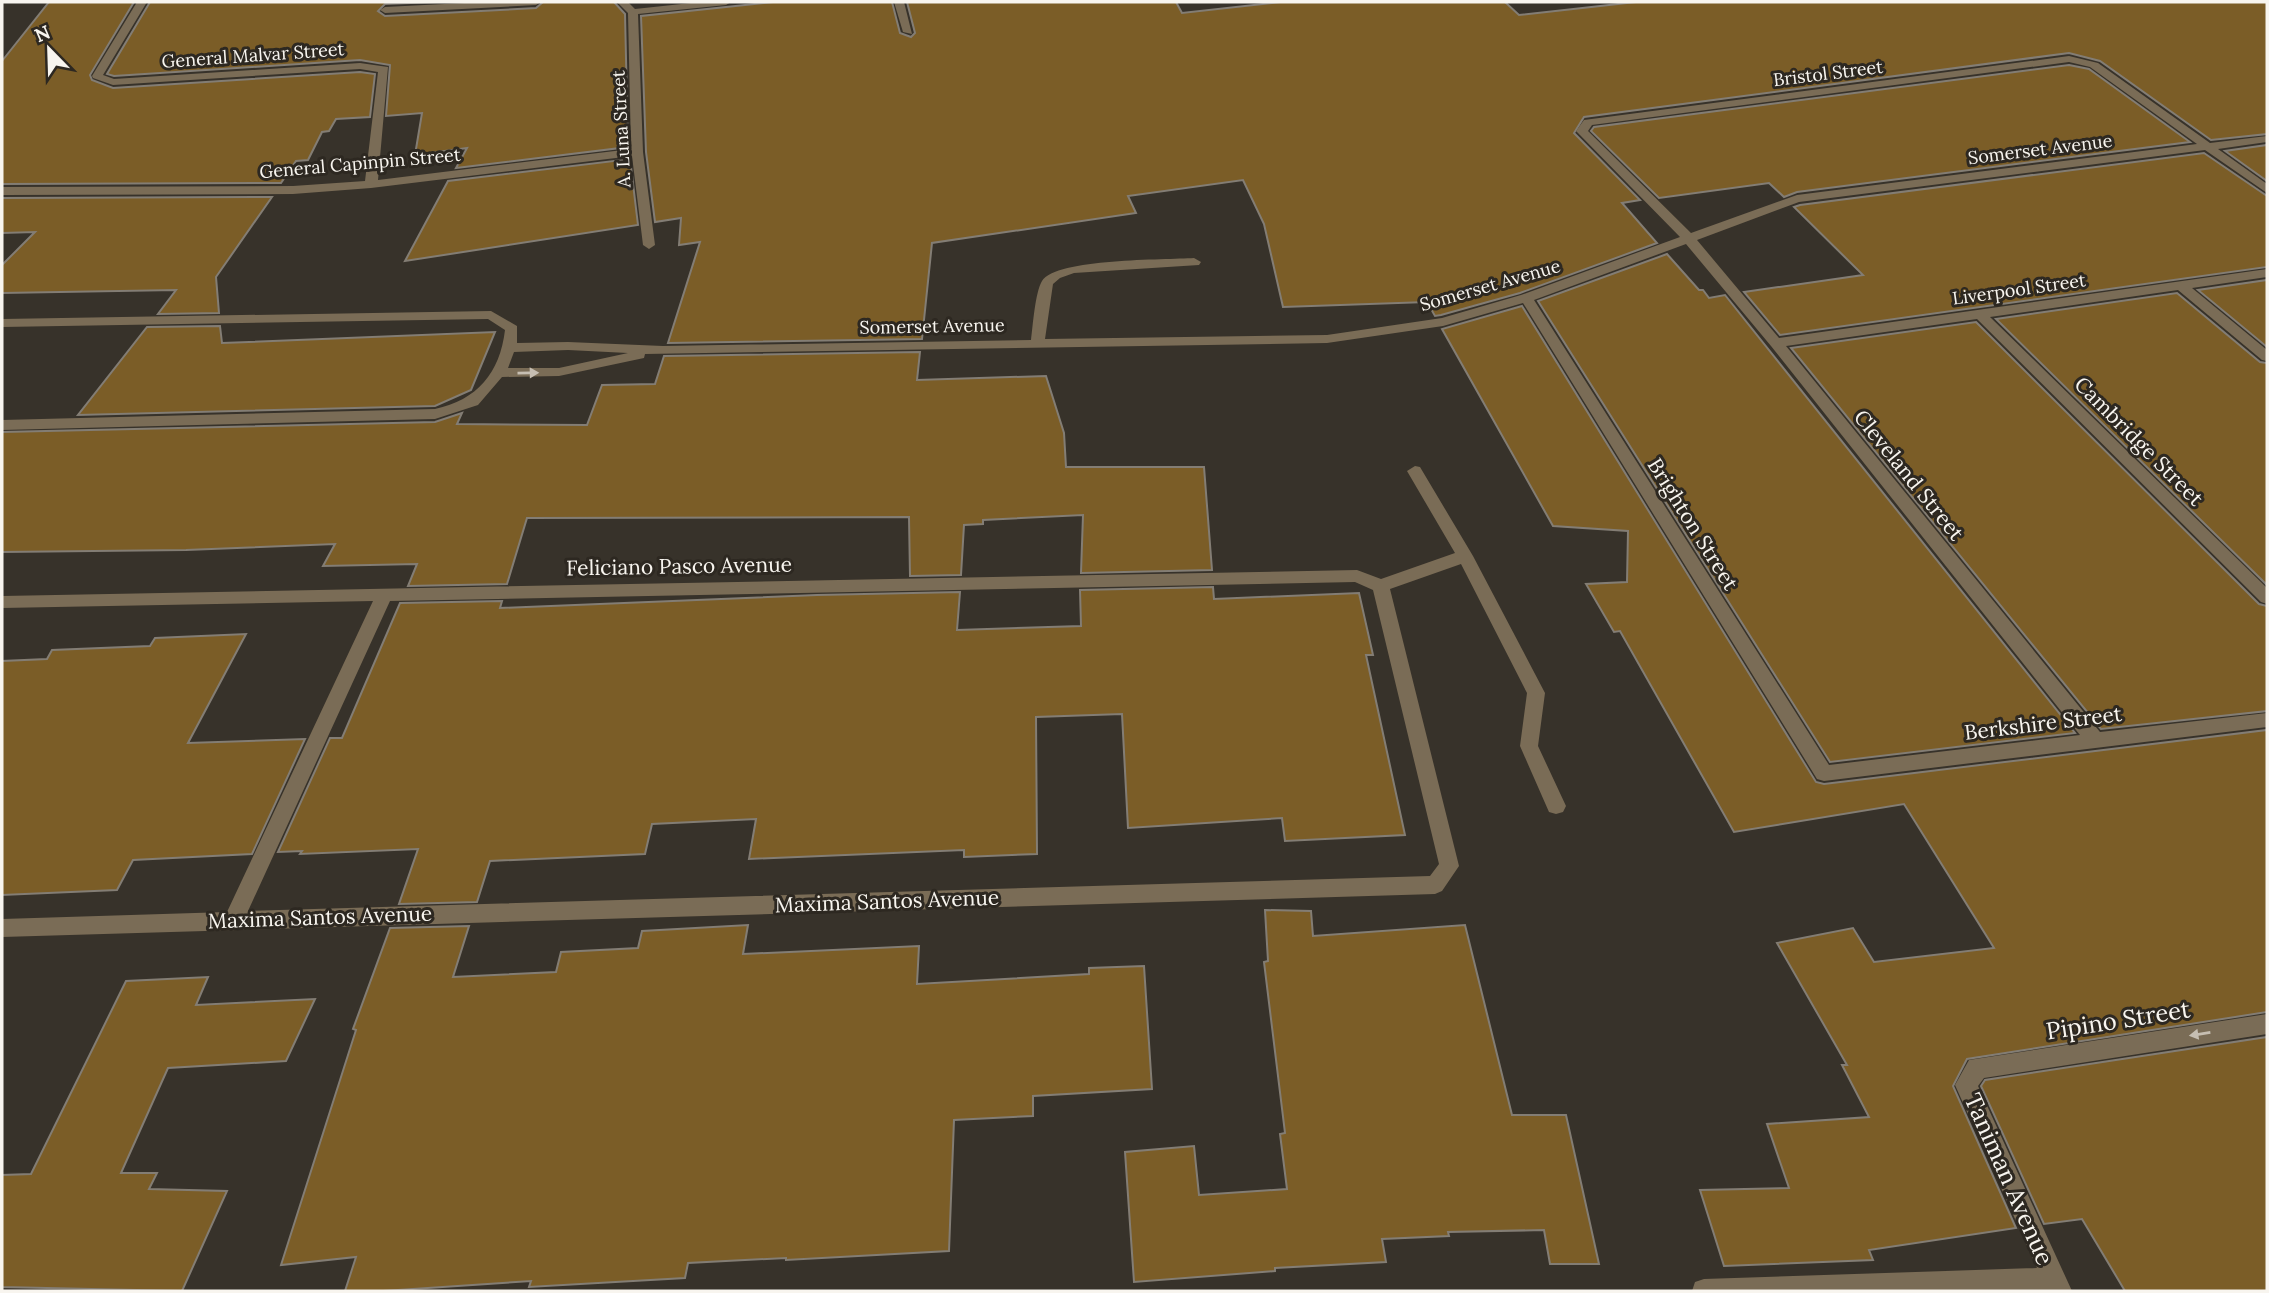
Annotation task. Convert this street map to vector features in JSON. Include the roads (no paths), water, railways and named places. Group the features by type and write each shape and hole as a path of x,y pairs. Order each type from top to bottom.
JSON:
{"street":[{"name":"General Malvar Street","path":"142,2 97,76 102,79 113,82 360,65 384,69 371,184"},
{"path":"385,10 536,2"},
{"path":"622,2 633,12 726,2"},
{"path":"899,2 908,32"},
{"name":"A. Luna Street","path":"633,12 637,152 649,245"},
{"name":"Bristol Street","path":"1689,239 1582,131 1588,122 2069,60 2094,65 2209,147"},
{"name":"Somerset Avenue","path":"511,348 568,346 663,350 1327,339 1443,322 1526,298 1797,199 2267,139"},
{"path":"2209,147 2267,189"},
{"name":"General Capinpin Street","path":"2,191 293,190 371,184 637,152"},
{"name":"Cleveland Street","path":"1689,239 1776,343 2095,740"},
{"path":"1037,344 1047,284 1055,275 1072,269 1194,262"},
{"name":"Liverpool Street","path":"1776,343 2267,273"},
{"path":"2180,285 2267,357"},
{"name":"Brighton Street","path":"1526,298 1824,773"},
{"name":"Cambridge Street","path":"1980,314 2267,598"},
{"path":"2,324 491,315 512,329 511,348 497,373 477,398 458,409 435,414 2,425"},
{"name":"Somerset Avenue","path":"497,373 559,372 663,350"},
{"path":"1415,471 1465,556 1536,693 1529,746 1556,806"},
{"path":"1381,586 1465,556"},
{"name":"Feliciano Pasco Avenue","path":"2,602 1357,576 1381,586"},
{"name":"Maxima Santos Avenue","path":"2,928 1434,885 1449,866 1381,586"},
{"path":"234,919 385,594"},
{"name":"Berkshire Street","path":"1824,773 2267,720"},
{"name":"Pipino Street","path":"1977,1068 2267,1024"},
{"name":"Taniman Avenue","path":"1977,1068 1966,1085 2058,1286"},
{"path":"1704,1291 2058,1286"}]}
